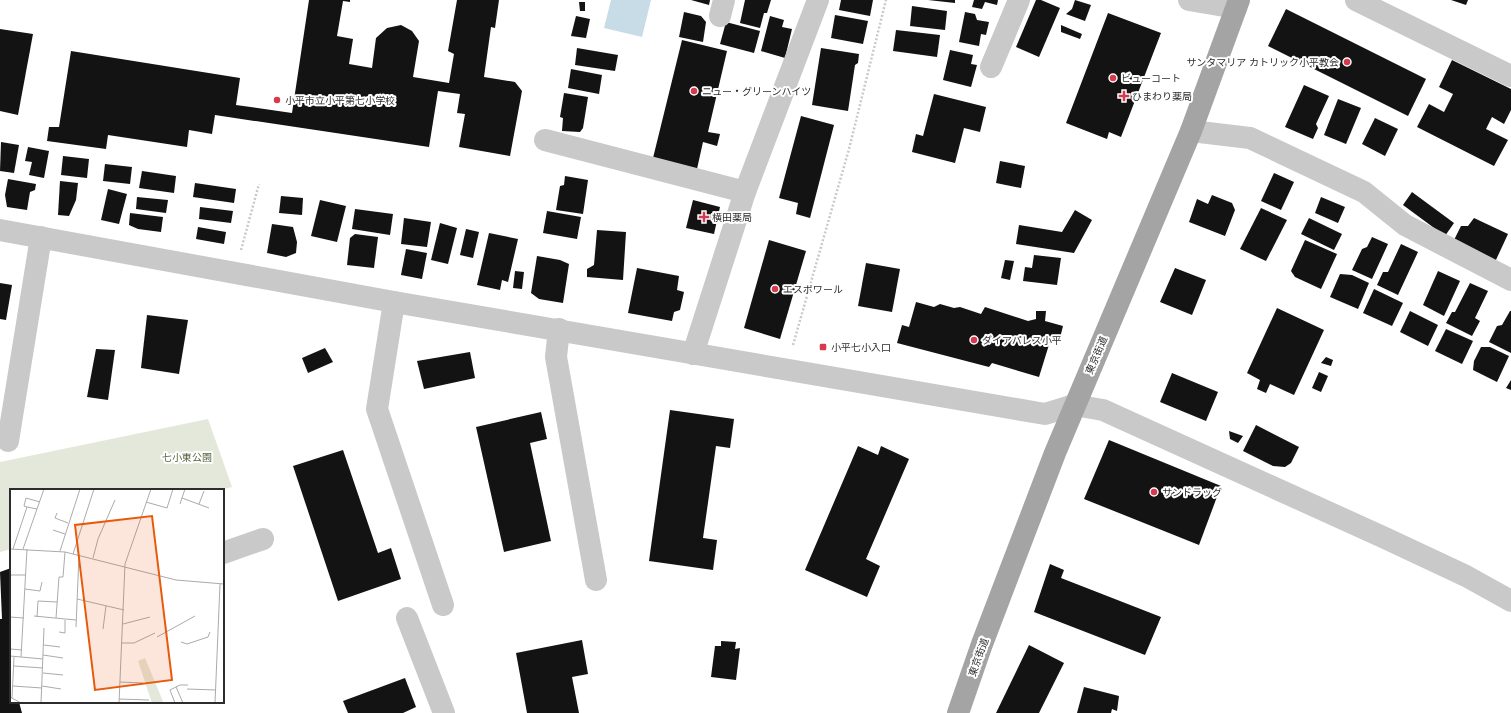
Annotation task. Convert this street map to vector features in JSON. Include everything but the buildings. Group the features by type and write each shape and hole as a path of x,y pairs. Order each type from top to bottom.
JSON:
{"main road":[{"name":"東京街道","path":"958,713 982,644 1074,405 1191,131 1237,4"}],"street":[{"path":"693,354 745,192 818,0"},
{"path":"991,67 1019,0"},
{"path":"1189,0 1237,4"},
{"path":"1356,0 1511,76"},
{"path":"1191,131 1250,138 1364,192 1405,225 1511,280"},
{"path":"545,140 745,192"},
{"path":"0,230 394,302 559,329 693,354 1045,414 1074,405 1111,412 1466,576 1511,601"},
{"path":"8,441 41,237"},
{"path":"394,302 377,409 443,605"},
{"path":"559,329 556,357 596,580"},
{"path":"224,553 263,539"},
{"path":"407,618 444,713"}],"path":[{"path":"792,350 849,149 886,0"},
{"path":"235,274 259,184"}],"green space":[{"name":"七小東公園","path":"208,419 232,487 224,489 10,489 10,549 0,552 0,462"}],"water":[{"path":"611,0 651,0 642,37 604,28"}],"place":[{"name":"サンタマリア カトリック小平教会","path":"1347,62"},
{"name":"ビューコート","path":"1113,78"},
{"name":"ニュー・グリーンハイツ","path":"694,91"},
{"name":"ひまわり薬局","path":"1124,96"},
{"name":"小平市立小平第七小学校","path":"277,100"},
{"name":"横田薬局","path":"704,217"},
{"name":"エスポワール","path":"775,289"},
{"name":"ダイアパレス小平","path":"974,340"},
{"name":"小平七小入口","path":"823,347"},
{"name":"サンドラッグ","path":"1154,492"}]}
